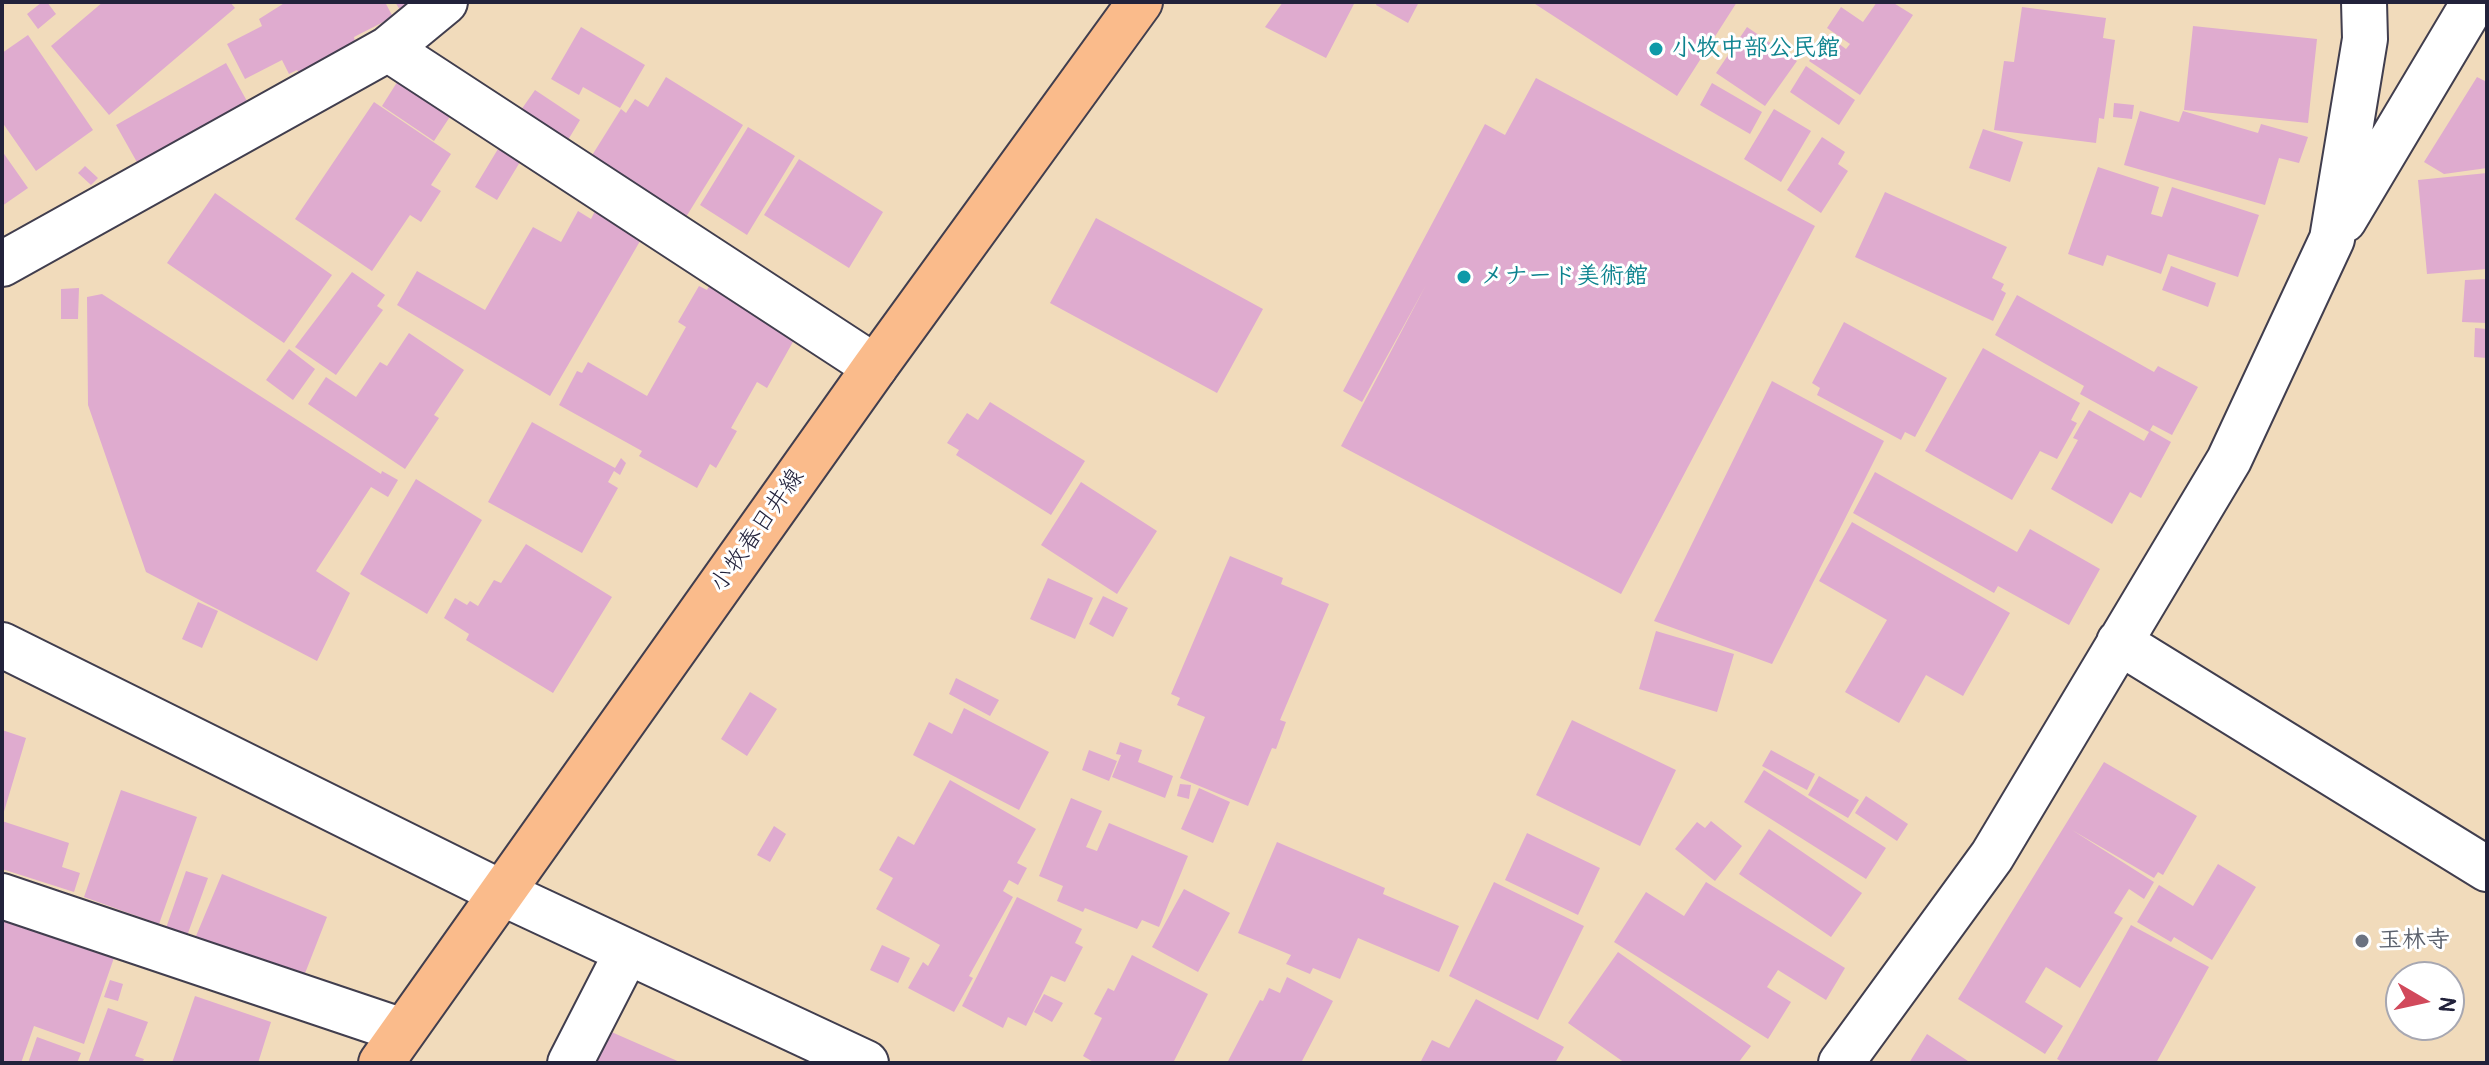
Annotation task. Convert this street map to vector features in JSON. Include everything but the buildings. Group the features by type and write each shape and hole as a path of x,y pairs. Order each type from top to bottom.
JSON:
{"main road":[{"name":"小牧春日井線","path":"392,1047 875,367 1140,2"}],"street":[{"path":"2,264 388,49 445,2"},
{"path":"2332,239 2365,39 2364,2"},
{"path":"1841,1063 1992,856 2229,460 2332,239 2474,2"},
{"path":"388,49 875,367"},
{"path":"2119,642 2487,869"},
{"path":"2,645 502,893 866,1063"},
{"path":"2,896 392,1047"},
{"path":"570,1063 627,952"}],"place":[{"name":"小牧中部公民館","path":"1656,49"},
{"name":"メナード美術館","path":"1464,277"},
{"name":"玉林寺","path":"2362,941"}]}
